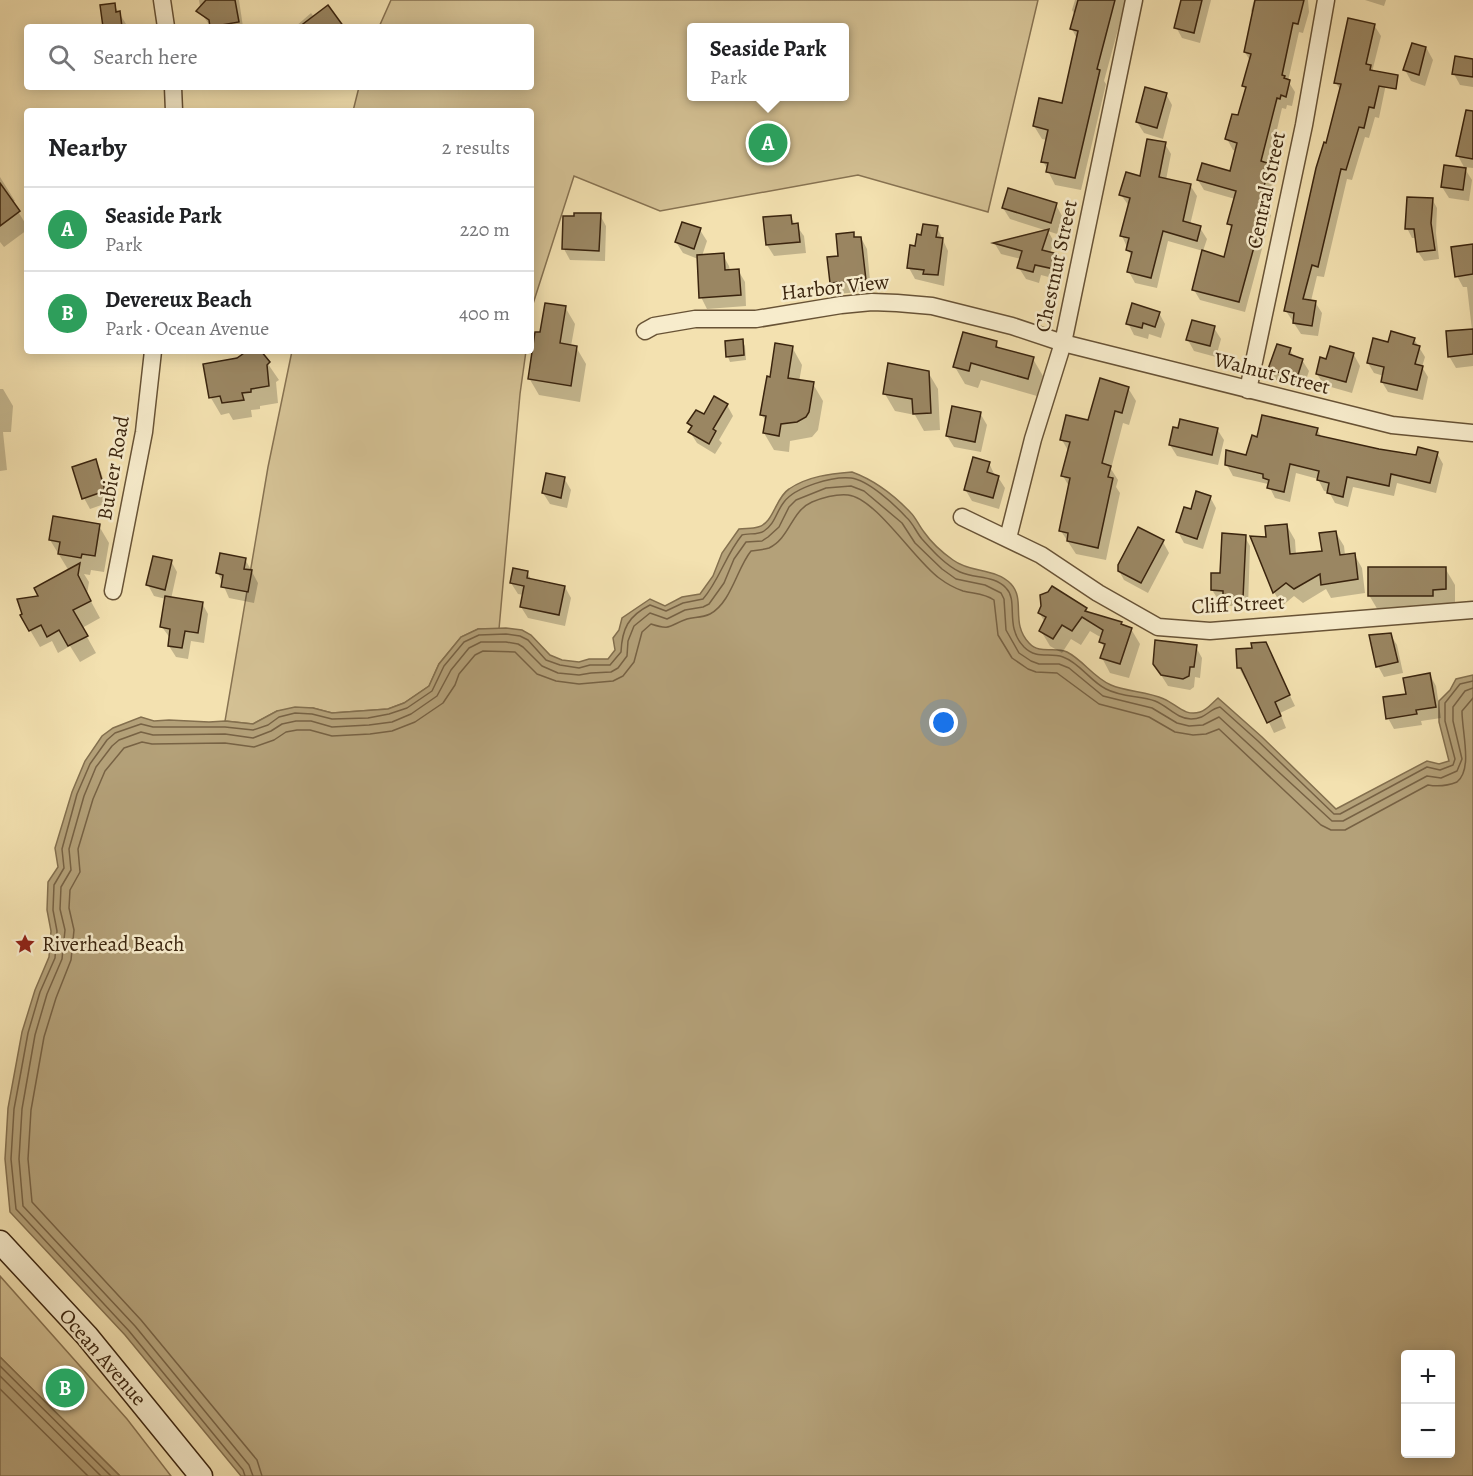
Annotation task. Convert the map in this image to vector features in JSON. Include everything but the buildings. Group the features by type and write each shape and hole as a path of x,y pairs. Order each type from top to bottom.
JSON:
{"main road":[{"name":"Ocean Avenue","path":"0,1242 87,1336 201,1476"}],"street":[{"path":"162,0 166,24"},
{"name":"Chestnut Street","path":"1008,538 1033,439 1062,343 1134,0"},
{"name":"Central Street","path":"1248,390 1304,125 1326,0"},
{"path":"173,90 174,108"},
{"name":"Harbor View","path":"645,331 654,326 695,319 756,319 811,309 872,302 932,306 1012,326 1062,343"},
{"name":"Walnut Street","path":"1062,343 1392,425 1473,433"},
{"name":"Bubier Road","path":"112,591 144,432 153,354"},
{"name":"Cliff Street","path":"962,517 1041,555 1098,593 1158,627 1210,631 1470,610"}],"shaded area":[{"path":"391,0 1038,0 988,212 858,175 660,211 574,176 534,301 534,108 354,108 358,90 534,90 534,24 380,24"},
{"path":"291,354 526,354 499,629 478,629 461,637 439,664 429,686 404,703 388,709 332,713 313,708 277,711 253,724 225,721 268,467"},
{"path":"0,1276 127,1419 171,1476 120,1476 0,1357"}],"water":[{"path":"852,472 860,475 891,494 913,515 922,530 941,551 953,560 1005,579 1015,590 1020,628 1033,647 1067,652 1111,685 1157,696 1190,713 1203,711 1218,698 1336,809 1427,761 1439,764 1449,761 1439,722 1439,701 1450,690 1456,679 1473,675 1473,1476 241,1476 125,1335 10,1212 5,1159 8,1108 22,1032 35,990 49,957 51,931 47,910 48,882 58,867 55,848 72,792 85,761 102,736 113,728 141,717 154,721 225,721 253,724 277,711 295,707 313,708 332,713 388,709 404,703 429,686 439,664 461,637 478,629 522,630 531,635 550,655 562,660 579,662 589,659 608,659 615,650 613,638 619,630 622,618 650,599 665,606 682,597 700,594 713,576 722,553 739,529 756,528 763,525 768,521 784,493 804,481 819,476"},
{"path":"0,1357 120,1476 0,1476"}],"place":[{"name":"Seaside Park","path":"768,143"},
{"name":"Riverhead Beach","path":"25,944"},
{"name":"Devereux Beach","path":"65,1388"}]}
